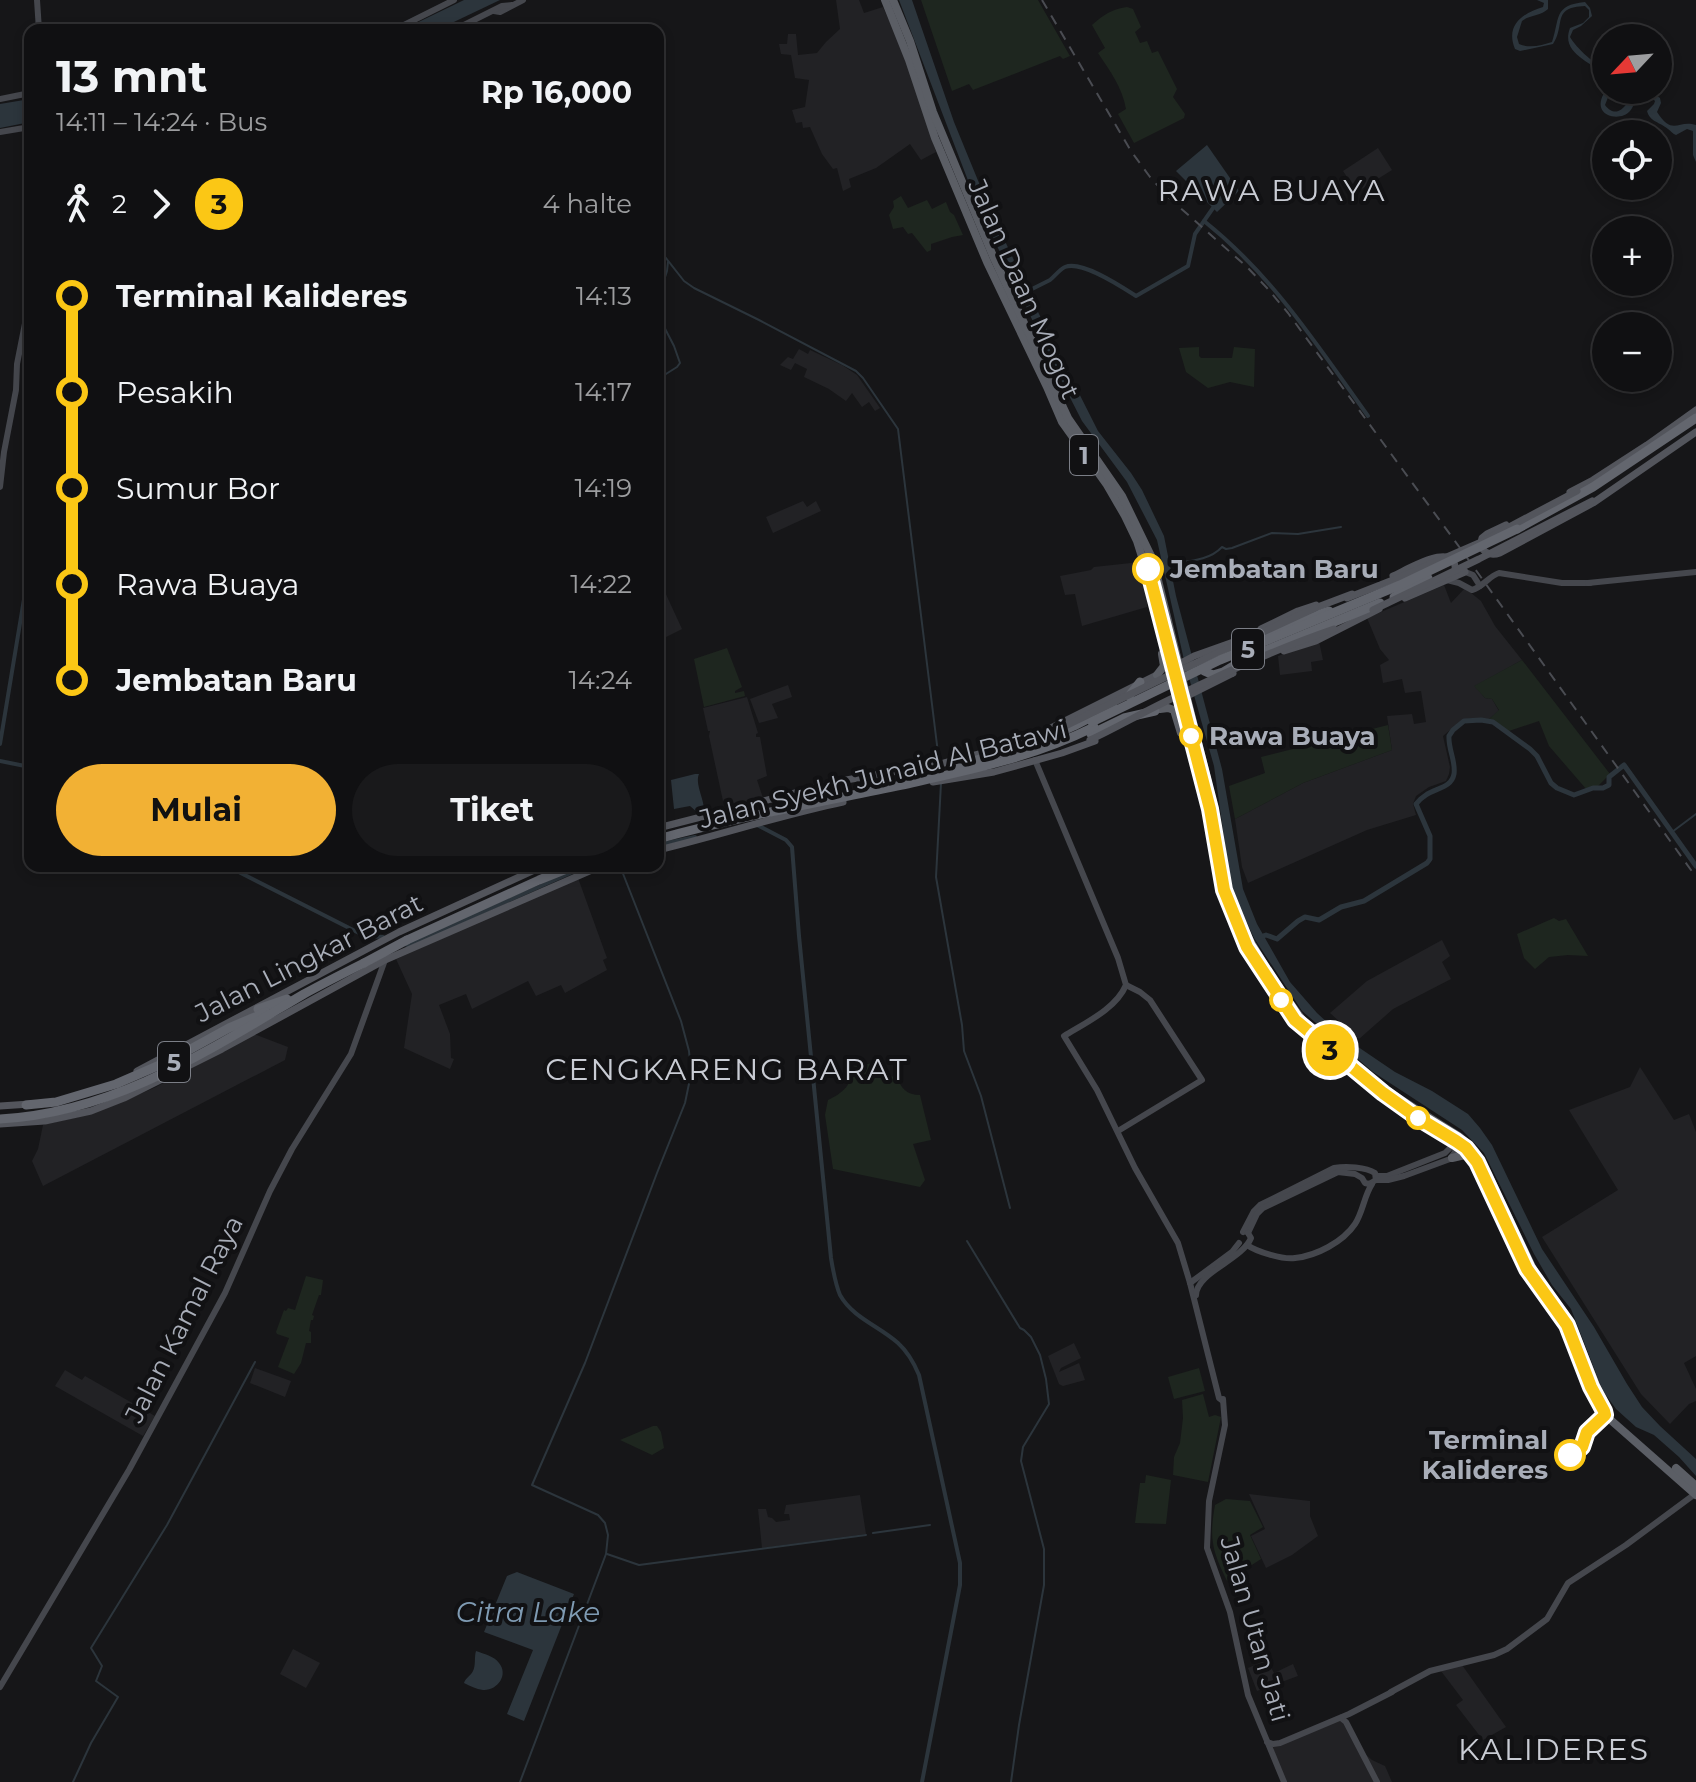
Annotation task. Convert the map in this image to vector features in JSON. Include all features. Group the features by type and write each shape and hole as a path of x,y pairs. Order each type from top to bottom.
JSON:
{"highway":[{"name":"Jalan Daan Mogot","path":"885,0 935,138 987,262 1017,314 1068,418 1122,496 1146,543 1156,572 1176,666 1214,807 1226,881 1249,948"},
{"name":"Jalan Daan Mogot","path":"893,0 938,125 1062,422 1107,485 1125,516 1143,558 1157,623 1176,666"},
{"name":"5","path":"1405,586 1593,487 1696,418"},
{"name":"5","path":"941,773 990,766 1038,752 1201,674 1520,535 1596,493 1696,424"},
{"path":"1204,671 1216,675 1377,605 1401,593 1405,586 1399,583 1250,642 1237,643"},
{"path":"1156,676 1164,666 1157,623"},
{"path":"958,768 1074,726 1124,700 1140,682"},
{"name":"Jalan Daan Mogot","path":"1184,697 1223,895 1249,948 1291,1019 1411,1115 1453,1139 1468,1143 1481,1159 1527,1272 1564,1326 1594,1398 1694,1494"},
{"path":"990,766 1029,759 1124,718 1170,708 1175,711 1192,774 1202,790"},
{"name":"5","path":"664,833 740,819 982,763 1035,748 1093,725"},
{"name":"5","path":"19,1115 58,1112 135,1086 179,1066 228,1040 399,936 546,872"},
{"name":"5","path":"399,936 559,872"},
{"name":"5","path":"0,1119 113,1089 177,1061 305,992"},
{"path":"169,1061 210,1034 261,1008 287,999"},
{"path":"19,1115 44,1104 89,1094 116,1084 266,1012"},
{"name":"Jalan Daan Mogot","path":"1453,1139 1472,1159 1502,1211"},
{"path":"1452,1158 1465,1155 1472,1159"}],"main road":[{"path":"37,0 39,24"},
{"path":"406,24 454,0"},
{"path":"466,24 502,6 523,0"},
{"path":"0,99 24,94"},
{"path":"0,132 24,128"},
{"path":"0,487 24,328"},
{"path":"1176,666 1198,655 1237,643 1298,611 1346,598 1479,543 1579,489 1696,410"},
{"path":"1579,489 1487,534 1481,542 1485,553 1500,553 1566,519 1696,432"},
{"path":"1184,697 1242,664 1312,643 1595,499"},
{"path":"1346,598 1440,556 1448,557 1473,575 1480,586"},
{"path":"1449,580 1455,572 1454,563"},
{"path":"1370,612 1465,572"},
{"path":"1449,580 1472,590 1493,575 1504,573 1576,584 1696,572"},
{"path":"664,832 846,780 941,773 1065,726 1326,604"},
{"path":"1048,757 1090,740 1262,656 1336,629"},
{"path":"1198,655 1204,671 1214,682"},
{"path":"1042,734 1054,725 1156,676 1162,680 1168,696 1158,710"},
{"name":"Jalan Syekh Junaid Al Batawi","path":"664,848 941,773 994,772 1048,757 1097,740 1158,710"},
{"path":"1035,760 1118,958 1126,985 1150,1000 1202,1080 1119,1132"},
{"name":"Jalan Lingkar Barat","path":"0,1106 19,1115 122,1078 364,950 531,872"},
{"path":"19,1115 45,1121 72,1116 124,1098 222,1049 385,960 587,872"},
{"path":"399,936 388,944 395,952 435,939"},
{"path":"342,983 378,958 373,946"},
{"path":"364,950 373,954 371,964"},
{"name":"Jalan Kamal Raya","path":"0,1687 129,1470 221,1300 292,1149 351,1054 385,960"},
{"name":"Jalan Utan Jati","path":"1126,985 1116,1002 1064,1036 1097,1090 1150,1196 1175,1237 1191,1280 1219,1390"},
{"path":"1246,1232 1259,1206 1304,1182 1338,1167 1371,1170 1370,1182 1360,1214 1346,1236 1329,1246 1295,1259 1291,1255 1247,1245 1237,1236 1246,1232 1263,1208 1308,1185 1338,1172 1355,1174 1370,1182 1388,1180 1452,1158 1457,1149 1453,1139"},
{"path":"1432,1163 1448,1152 1453,1139"},
{"path":"1366,1170 1370,1182"},
{"path":"1191,1280 1247,1245 1251,1238 1246,1232"},
{"name":"Jalan Utan Jati","path":"1247,1245 1204,1279 1196,1290 1219,1398 1223,1401 1225,1425 1209,1501 1207,1548 1230,1612 1248,1695 1284,1782"},
{"path":"1267,1742 1280,1743 1345,1716 1427,1672 1507,1649 1547,1619 1568,1583 1626,1545 1694,1494"},
{"path":"1345,1716 1377,1782"},
{"path":"1274,1756 1275,1748 1280,1743"}],"shaded area":[{"path":"836,0 859,0 864,13 883,7 904,54 936,152 921,160 910,144 876,168 849,179 851,187 843,191 837,168 833,169 822,154 810,127 803,128 802,122 796,123 792,110 805,107 809,80 795,78 791,55 781,54 779,44 787,44 788,34 796,34 798,55 817,53 840,29"},
{"path":"921,0 1038,0 1070,56 1063,59 1060,56 973,90 969,84 952,91"},
{"path":"1127,7 1133,9 1141,27 1135,32 1140,43 1147,41 1152,53 1158,51 1177,89 1173,97 1185,114 1184,118 1134,143 1118,114 1126,109 1122,94 1098,53 1105,48 1092,25 1108,13"},
{"path":"1378,148 1392,170 1357,192 1343,171"},
{"path":"901,196 908,208 927,200 932,209 946,202 963,235 931,244 931,250 927,252 912,233 908,234 903,227 893,229 889,215 894,207 893,201"},
{"path":"1199,347 1201,358 1232,358 1234,347 1255,349 1254,387 1230,382 1208,388 1186,372 1179,348"},
{"path":"799,349 808,354 810,350 857,375 880,408 875,411 869,402 862,407 852,393 846,401 804,377 807,369 795,363 791,370 780,365 788,357 793,359"},
{"path":"803,501 807,507 816,501 821,511 773,533 766,517"},
{"path":"1140,562 1148,591 1147,607 1082,626 1075,594 1065,595 1060,576 1094,567"},
{"path":"1444,585 1451,603 1465,588 1481,601 1495,626 1522,660 1475,686 1485,698 1492,699 1499,711 1488,720 1462,720 1443,736 1449,774 1446,781 1416,796 1413,804 1416,815 1367,830 1248,883 1242,867 1235,819 1303,783 1392,750 1387,716 1412,714 1414,724 1426,722 1421,691 1405,693 1402,679 1383,683 1380,665 1389,660 1380,649 1367,618"},
{"path":"664,590 682,629 664,638"},
{"path":"1319,641 1323,660 1311,662 1312,671 1280,675 1278,656"},
{"path":"727,648 742,687 735,693 744,691 745,696 704,707 694,659"},
{"path":"1522,660 1610,774 1598,786 1587,790 1549,746 1539,721 1506,732 1488,720 1499,710 1492,699 1485,698 1474,686"},
{"path":"788,685 792,697 772,704 778,718 759,723 750,699"},
{"path":"747,697 758,733 756,737 760,737 767,776 757,780 763,798 729,807 723,801 703,708"},
{"path":"1388,725 1392,750 1303,783 1235,819 1229,786 1265,773 1261,757"},
{"path":"578,878 607,958 603,960 607,970 565,993 561,985 536,996 528,981 472,1009 466,994 439,1005 450,1034 451,1058 454,1059 450,1069 404,1048 412,994 396,959"},
{"path":"1554,918 1559,921 1566,919 1588,956 1549,957 1535,969 1524,958 1517,934"},
{"path":"1442,940 1450,956 1442,962 1451,979 1393,1009 1359,1039 1330,1013 1367,981"},
{"path":"254,1034 288,1047 285,1060 43,1186 32,1161 43,1125 91,1114 117,1104 156,1087"},
{"path":"882,1061 887,1077 897,1076 905,1090 920,1095 931,1140 913,1144 925,1180 920,1187 833,1169 825,1115 828,1100 846,1088 853,1067"},
{"path":"1640,1067 1674,1120 1689,1114 1696,1132 1696,1356 1684,1363 1696,1389 1696,1401 1670,1424 1641,1394 1542,1237 1618,1190 1569,1110 1630,1087"},
{"path":"306,1276 323,1280 311,1320 311,1343 306,1343 301,1363 294,1374 278,1367 289,1338 276,1332 284,1310 295,1310"},
{"path":"1074,1343 1081,1358 1059,1372 1079,1363 1085,1380 1063,1386 1059,1384 1048,1356"},
{"path":"255,1368 291,1381 285,1397 250,1383"},
{"path":"1199,1368 1205,1391 1174,1399 1168,1377"},
{"path":"65,1370 82,1380 85,1376 155,1416 143,1436 55,1386"},
{"path":"1203,1394 1209,1417 1221,1417 1208,1482 1173,1475 1183,1418 1182,1400"},
{"path":"653,1426 661,1432 664,1448 652,1455 620,1440"},
{"path":"1146,1475 1171,1480 1166,1524 1135,1523 1140,1483 1145,1483"},
{"path":"1249,1494 1310,1501 1310,1516 1318,1536 1292,1555 1266,1568 1251,1536 1265,1529"},
{"path":"860,1495 866,1534 762,1548 758,1509 766,1509 768,1517 776,1522 790,1520 789,1514 784,1514 786,1505"},
{"path":"1226,1499 1250,1501 1263,1527 1250,1535 1261,1559 1227,1581 1212,1536 1215,1505"},
{"path":"293,1649 320,1663 306,1688 280,1674"},
{"path":"1267,1660 1274,1673 1293,1664 1298,1676 1257,1691 1248,1668"},
{"path":"1462,1665 1506,1727 1483,1740 1456,1705 1463,1700 1441,1671"},
{"path":"1344,1719 1358,1748 1385,1766 1392,1782 1283,1782 1273,1747"}],"water":[{"path":"464,0 500,0 450,24 414,24"},
{"path":"899,0 912,0 954,122 1036,308 1098,431 1142,490 1164,536 1176,596 1222,769 1243,889 1257,924 1290,982 1342,1036 1395,1072 1468,1114 1480,1128 1492,1145 1542,1249 1642,1407 1696,1459 1696,1476 1654,1435 1636,1427 1616,1409 1603,1391 1571,1309 1534,1254 1484,1153 1462,1130 1373,1072 1302,1011 1254,938 1235,897 1229,873 1214,766 1184,660 1157,540 1127,482 1082,421 1059,376 977,204"},
{"path":"1537,0 1548,0 1548,9 1522,21 1517,37 1519,44 1532,46 1552,42 1563,10 1585,2 1592,16 1573,30 1570,37 1592,60 1592,66 1573,51 1568,37 1570,28 1589,17 1585,6 1563,13 1553,44 1520,51 1515,49 1514,27 1523,17 1543,7 1544,3"},
{"path":"24,100 24,123 0,128 0,104"},
{"path":"1605,104 1614,112 1626,104 1634,104 1630,111 1620,116 1608,115 1601,106"},
{"path":"1654,104 1661,104 1657,112 1664,120 1653,120 1647,111"},
{"path":"1696,125 1696,162 1693,131 1687,129 1676,135 1672,132 1672,126"},
{"path":"1207,145 1239,191 1217,212 1176,171"},
{"path":"699,774 699,786 707,810 697,812 690,806 674,809 671,780"},
{"name":"Citra Lake","path":"517,1572 574,1594 524,1721 507,1714 533,1650 484,1632 507,1576"},
{"name":"Citra Lake","path":"476,1651 494,1659 502,1668 500,1681 488,1690 464,1683 474,1669"}],"waterway":[{"path":"1026,292 1050,280 1065,267 1072,266 1102,276 1136,296 1188,266 1195,234 1213,208"},
{"path":"1204,221 1273,288 1368,416"},
{"path":"664,256 684,281 694,288 856,371 898,429 939,761"},
{"path":"664,280 668,262"},
{"path":"664,327 680,363 664,375"},
{"path":"1170,564 1205,558 1222,547 1232,548 1272,533 1298,534 1341,527"},
{"path":"0,744 24,599"},
{"path":"1260,937 1266,935 1277,939 1305,917 1319,920 1341,907 1364,901 1427,863 1430,859 1430,836 1416,804 1452,779 1454,769 1449,736 1464,721 1493,722 1537,756 1551,783 1574,795 1609,785 1609,777 1624,765 1696,866"},
{"path":"0,761 24,766"},
{"path":"941,783 936,877 964,1051 981,1096 1010,1208"},
{"path":"1672,832 1696,814"},
{"path":"757,825 786,840 792,847 835,1281 845,1303 898,1343 919,1375 960,1563 960,1585 922,1782"},
{"path":"664,844 695,837"},
{"path":"239,872 365,936 383,937"},
{"path":"405,944 572,872"},
{"path":"520,1782 606,1554 608,1535 605,1523 598,1515 532,1485 585,1363 685,1103 691,1074 681,1021 622,872"},
{"path":"967,1241 1020,1328 1031,1337 1040,1355 1049,1404 1023,1447 1021,1461 1044,1549 1044,1585 1011,1782"},
{"path":"73,1782 118,1697 96,1681 102,1666 91,1648 167,1525 255,1362"},
{"path":"873,1533 930,1525"},
{"path":"607,1554 639,1565 866,1535"}],"railway":[{"path":"1042,0 1131,151 1150,177 1168,197 1247,267 1288,313 1696,877"}],"bus line":[{"name":"3","path":"1148,569 1210,809 1221,881 1238,930 1295,1020 1383,1093 1472,1154 1527,1269 1567,1325 1591,1387 1604,1411 1605,1415 1587,1432 1582,1447 1570,1455"}],"place":[{"name":"Jembatan Baru","path":"1148,569"},
{"name":"Rawa Buaya","path":"1191,736"},
{"name":"Terminal Kalideres","path":"1570,1455"}],"district":[{"name":"RAWA BUAYA","path":"1272,190"},
{"name":"CENGKARENG BARAT","path":"727,1069"},
{"name":"KALIDERES","path":"1554,1749"}]}
